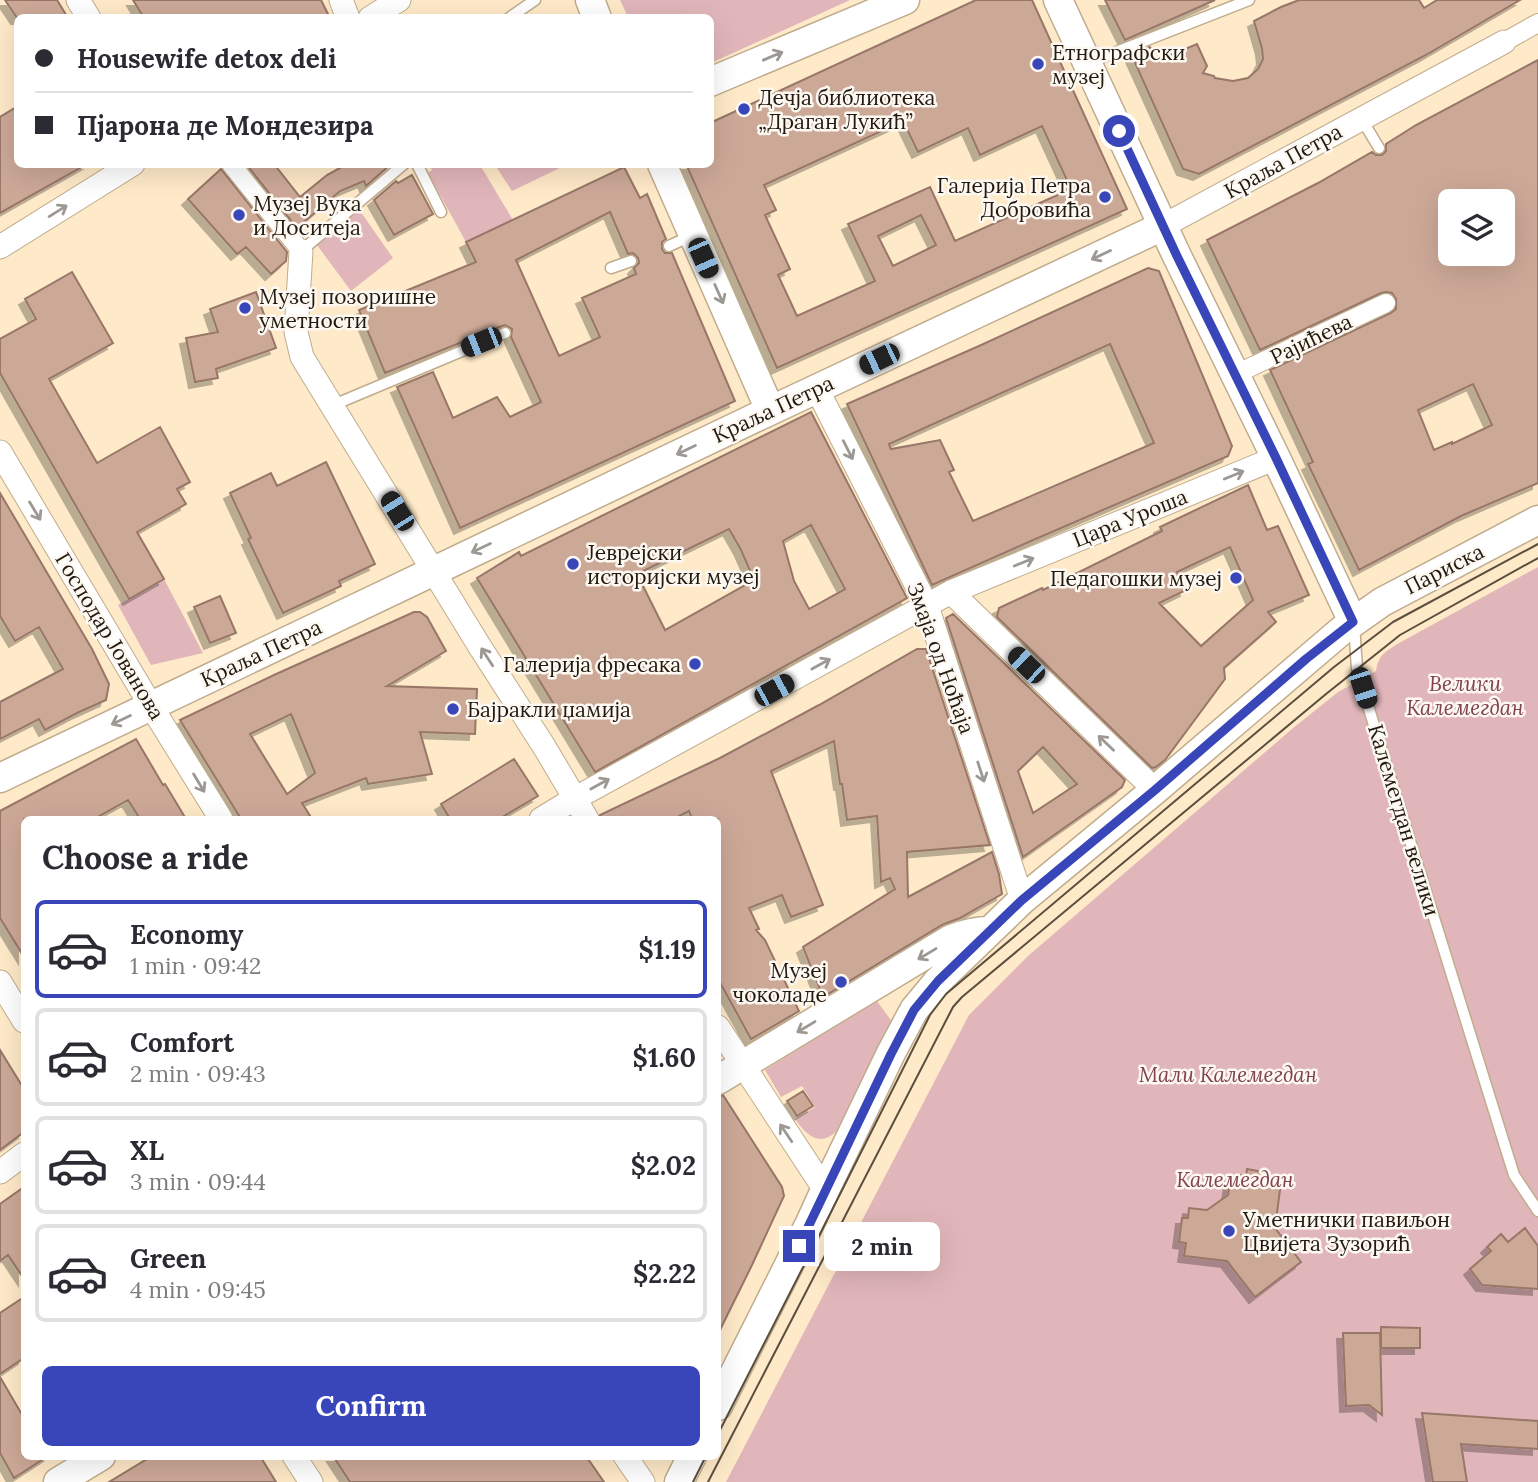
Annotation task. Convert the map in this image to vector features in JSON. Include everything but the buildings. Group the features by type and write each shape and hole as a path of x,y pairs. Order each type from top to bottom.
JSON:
{"street":[{"path":"376,14 399,0"},
{"path":"714,80 905,0"},
{"path":"1058,0 1353,622"},
{"name":"Краља Петра","path":"0,778 770,410 1163,226 1538,23"},
{"path":"0,247 127,168"},
{"path":"234,168 301,251 296,332 302,357 585,816"},
{"path":"663,168 681,241 770,410"},
{"name":"Рајићева","path":"1236,374 1386,303"},
{"name":"Змаја од Ноћаја","path":"817,388 927,606 1022,900"},
{"name":"Господар Јованова","path":"0,452 219,816"},
{"name":"Цара Уроша","path":"546,816 950,592 1276,458"},
{"name":"Париска","path":"721,1400 891,1054 914,1010 938,981 1022,900 1353,622 1382,602 1538,520"},
{"path":"950,592 1155,790"},
{"path":"721,1078 951,939 967,933 990,931"},
{"path":"0,982 21,1016"},
{"path":"721,1032 824,1190"},
{"path":"0,1172 21,1156"},
{"path":"58,1482 94,1460"},
{"path":"297,1460 311,1482"},
{"path":"628,1460 643,1482"},
{"path":"679,1482 690,1460"}],"lane":[{"path":"515,14 535,0"},
{"path":"1088,63 1250,0"},
{"path":"1361,118 1379,148"},
{"path":"301,251 399,168"},
{"path":"419,168 441,212"},
{"path":"611,268 631,261"},
{"path":"331,406 505,333"},
{"name":"Калемегдан велики","path":"1353,622 1357,669 1514,1175 1538,1211"}],"green space":[{"path":"620,0 850,0 714,62 714,14 627,14"},
{"path":"431,168 482,168 513,220 466,242 428,173"},
{"path":"497,168 560,168 512,191"},
{"path":"358,208 393,258 351,291 317,245"},
{"name":"Калемегдан","path":"1538,567 1538,1482 726,1482 969,1015 1028,956 1292,729 1338,692 1376,671 1386,651"},
{"path":"164,579 203,653 151,665 118,605"},
{"path":"877,1001 893,1023 838,1130 825,1138 814,1138 795,1119 815,1107 802,1086 781,1097 765,1070"}],"tram line":[{"path":"721,1428 930,1015 946,994 1334,667 1393,622 1538,544"},
{"path":"721,1457 953,1007 962,997 1400,635 1538,558"},
{"path":"693,1482 704,1460"},
{"path":"708,1482 719,1460"}],"place":[{"name":"Етнографски музеј","path":"1038,64"},
{"name":"Дечја библиотека „Драган Лукић”","path":"744,109"},
{"name":"Галерија Петра Добровића","path":"1105,197"},
{"name":"Музеј Вука и Доситеја","path":"239,215"},
{"name":"Музеј позоришне уметности","path":"245,308"},
{"name":"Јеврејски историјски музеј","path":"573,564"},
{"name":"Педагошки музеј","path":"1236,578"},
{"name":"Галерија фресака","path":"695,664"},
{"name":"Бајракли џамија","path":"453,709"},
{"name":"Музеј чоколаде","path":"841,982"},
{"name":"Уметнички павиљон Цвијета Зузорић","path":"1229,1231"}],"route":[{"path":"799,1246 914,1010 938,981 1022,900 1353,622 1119,131"}],"park label":[{"name":"Велики Калемегдан","path":"1465,695"},
{"name":"Мали Калемегдан","path":"1228,1074"}]}
